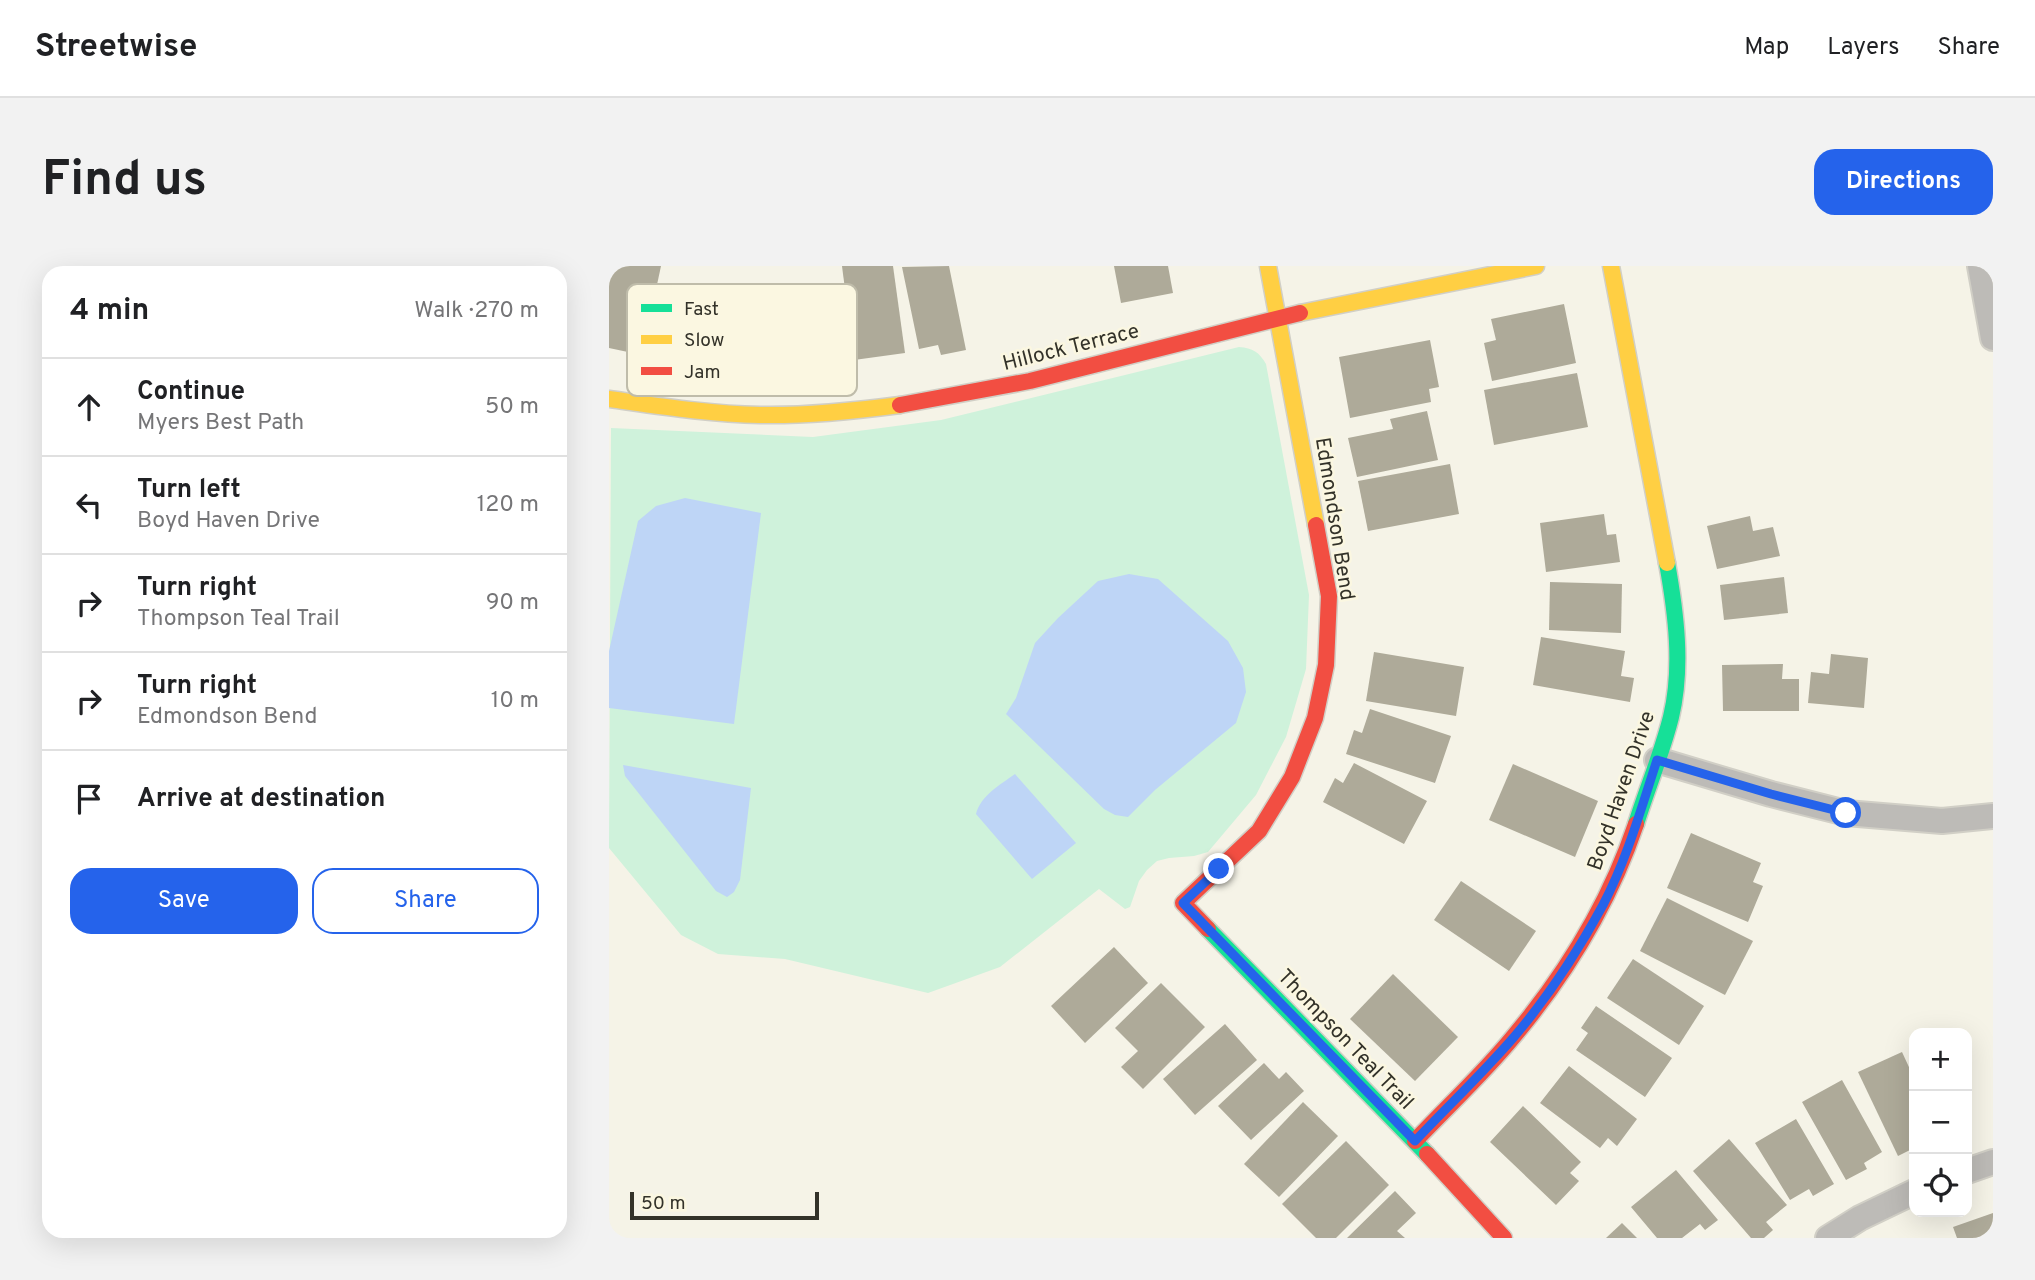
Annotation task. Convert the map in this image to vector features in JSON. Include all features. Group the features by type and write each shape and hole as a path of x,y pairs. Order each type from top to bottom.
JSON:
{"street":[{"name":"Edmondson Bend","path":"1183,903 1259,831 1292,777 1315,718 1326,665 1329,596 1268,266"},
{"name":"Hillock Terrace","path":"609,399 697,411 784,415 886,407 1000,388 1278,318 1536,266"},
{"name":"Boyd Haven Drive","path":"1415,1141 1514,1037 1542,1000 1603,904 1624,859 1671,716 1678,659 1672,590 1611,266"},
{"path":"1980,266 1993,338"},
{"path":"1657,760 1846,813 1943,821 1993,816"},
{"name":"Thompson Teal Trail","path":"1183,903 1415,1141 1504,1238"},
{"path":"1972,1169 1993,1162"},
{"path":"1828,1238 1860,1218 1909,1194"}],"green space":[{"path":"1239,347 1255,351 1266,364 1309,595 1306,669 1286,737 1256,795 1208,852 1157,861 1139,881 1130,907 1125,909 1099,889 1000,967 928,993 785,959 718,954 681,935 609,848 611,428 813,437 941,420"}],"water":[{"path":"685,498 761,513 734,724 609,708 609,651 638,521 656,506"},
{"path":"1129,574 1158,579 1228,641 1243,668 1246,692 1236,723 1155,790 1128,817 1115,815 1104,809 1006,714 1016,698 1035,643 1098,581"},
{"path":"623,765 751,788 740,880 734,892 727,897 716,891 625,776"},
{"path":"1015,774 1076,843 1032,879 976,814 982,801 997,786"}],"building":[{"path":"612,266 661,266 657,284 627,284 627,352 609,348 609,278"},
{"path":"842,266 893,266 905,353 857,360 857,284 844,284"},
{"path":"949,266 966,350 941,355 938,345 919,349 902,267"},
{"path":"1114,266 1168,266 1173,293 1121,303"},
{"path":"1564,304 1576,363 1492,381 1484,343 1496,340 1491,319"},
{"path":"1430,340 1439,387 1429,389 1431,402 1350,418 1339,357"},
{"path":"1577,373 1588,427 1494,445 1484,390"},
{"path":"1427,411 1438,460 1357,477 1348,438 1393,429 1390,419"},
{"path":"1450,464 1459,514 1368,531 1358,481"},
{"path":"1604,514 1607,535 1616,534 1620,562 1546,572 1540,523"},
{"path":"1750,516 1753,531 1773,527 1780,556 1717,569 1707,526"},
{"path":"1784,577 1788,613 1724,620 1720,585"},
{"path":"1550,582 1622,584 1621,633 1549,630"},
{"path":"1541,637 1625,651 1621,676 1634,678 1630,702 1533,685"},
{"path":"1374,652 1464,667 1456,716 1366,701"},
{"path":"1831,654 1868,658 1864,708 1808,703 1811,672 1829,674"},
{"path":"1783,664 1782,679 1799,679 1799,711 1723,711 1722,665"},
{"path":"1370,709 1451,736 1435,783 1346,754 1354,730 1362,733"},
{"path":"1354,763 1427,801 1404,844 1323,802 1335,778 1343,783"},
{"path":"1513,764 1598,801 1575,857 1489,820"},
{"path":"1691,833 1761,863 1753,882 1763,886 1748,922 1667,888"},
{"path":"1461,881 1536,931 1509,971 1434,920"},
{"path":"1667,898 1753,941 1725,995 1640,951"},
{"path":"1114,947 1148,983 1085,1043 1051,1006"},
{"path":"1633,959 1704,1006 1679,1045 1607,998"},
{"path":"1393,974 1458,1037 1415,1081 1350,1019"},
{"path":"1161,983 1205,1027 1143,1089 1121,1067 1138,1051 1115,1028"},
{"path":"1596,1006 1672,1058 1645,1097 1576,1050 1588,1033 1581,1028"},
{"path":"1225,1024 1257,1060 1195,1115 1163,1079"},
{"path":"1902,1052 1909,1067 1909,1150 1898,1156 1858,1072"},
{"path":"1264,1063 1279,1079 1286,1072 1304,1091 1251,1140 1218,1106"},
{"path":"1569,1066 1637,1119 1617,1146 1608,1138 1600,1148 1540,1103"},
{"path":"1842,1080 1882,1152 1864,1163 1867,1169 1846,1180 1802,1102"},
{"path":"1303,1102 1338,1136 1279,1197 1244,1164"},
{"path":"1523,1106 1581,1162 1570,1173 1579,1181 1556,1205 1490,1142"},
{"path":"1796,1119 1834,1184 1813,1196 1809,1189 1790,1200 1755,1143"},
{"path":"1729,1139 1787,1205 1766,1222 1773,1230 1764,1238 1751,1238 1693,1171"},
{"path":"1346,1141 1389,1185 1336,1238 1316,1238 1282,1204"},
{"path":"1676,1170 1718,1220 1705,1230 1700,1224 1682,1238 1657,1238 1631,1207"},
{"path":"1395,1191 1416,1213 1397,1231 1405,1238 1347,1238"},
{"path":"1993,1213 1993,1238 1957,1238 1953,1227"},
{"path":"1622,1223 1637,1238 1606,1238"}],"traffic: fast":[{"path":"1636,824 1663,744 1675,698 1677,640 1667,563"},
{"path":"1208,929 1427,1154"}],"traffic: slow":[{"path":"1268,266 1316,525"},
{"path":"1300,313 1536,266"},
{"path":"1611,266 1667,563"},
{"path":"609,399 760,415 830,413 900,405"}],"traffic: jam":[{"path":"900,405 1030,381 1300,313"},
{"path":"1208,929 1183,903 1259,831 1292,777 1315,718 1326,665 1329,596 1316,525"},
{"path":"1415,1141 1502,1050 1551,988 1600,909 1636,824"},
{"path":"1427,1154 1504,1238"}],"route":[{"path":"1219,869 1183,903 1415,1141 1514,1037 1575,950 1603,904 1624,859 1657,760 1846,813"}]}
